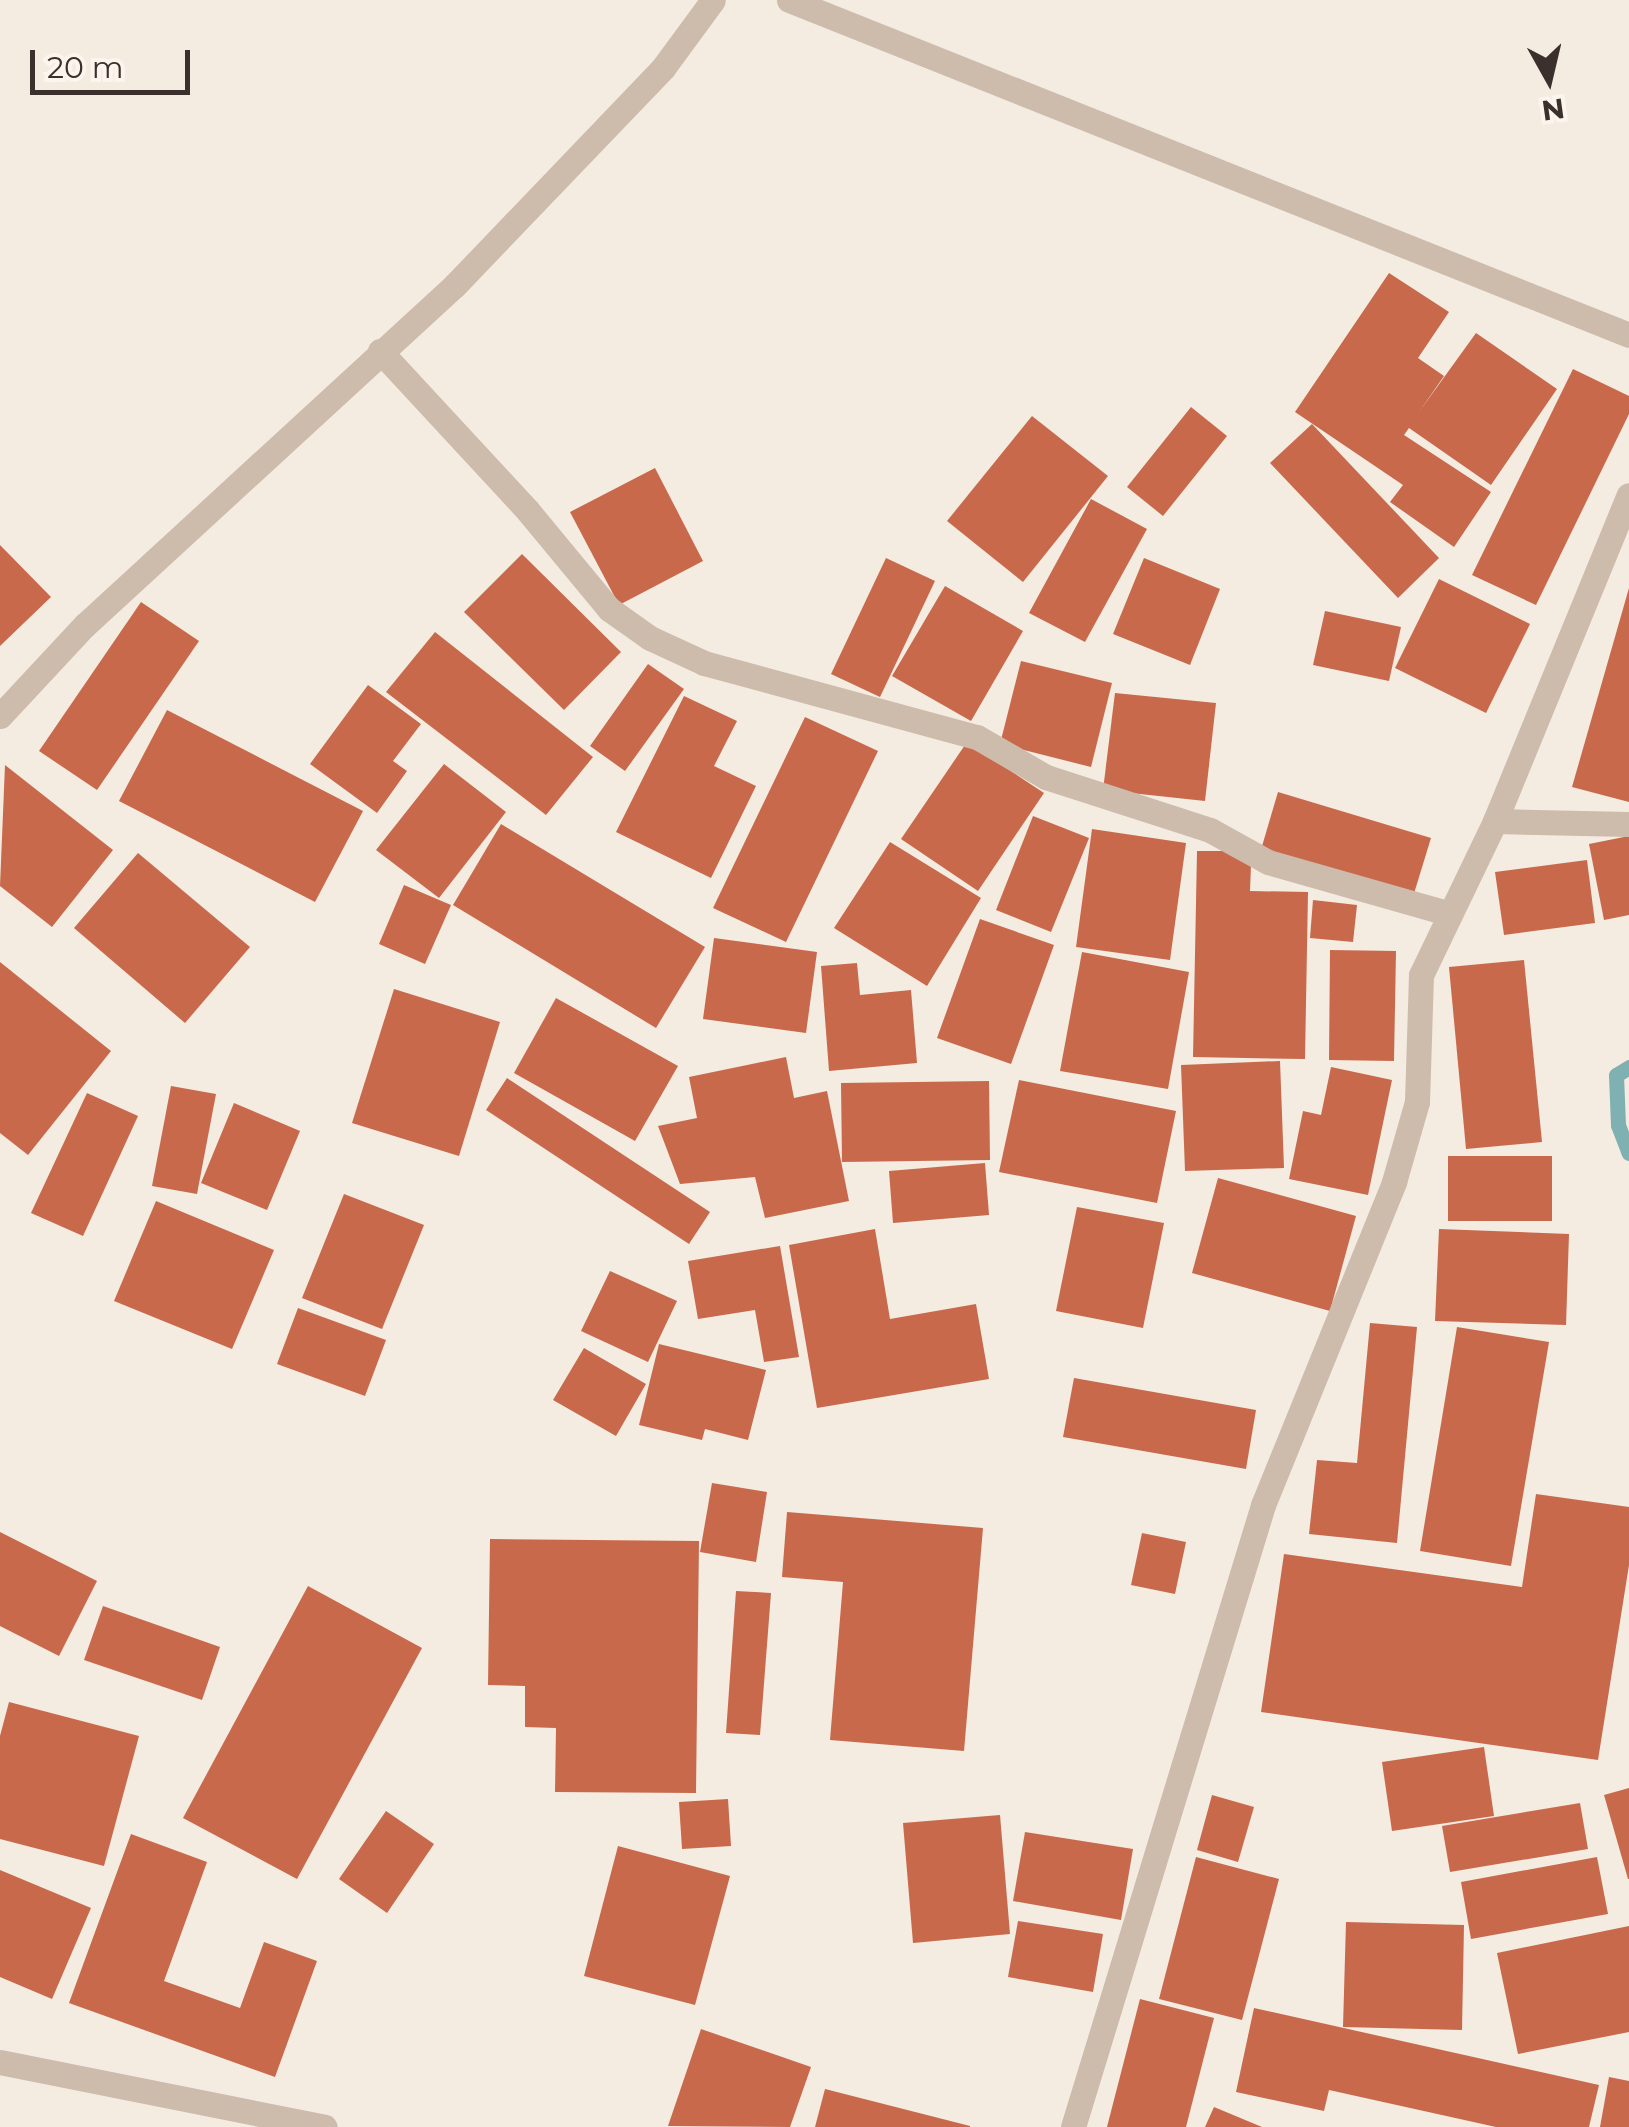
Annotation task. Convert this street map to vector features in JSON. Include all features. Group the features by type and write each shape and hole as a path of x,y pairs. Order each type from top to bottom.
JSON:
{"street":[{"path":"0,716 85,624 456,285 650,81 712,0"},
{"path":"789,0 1629,336"},
{"path":"380,351 528,511 609,610 650,638 704,663 978,737 1046,777 1210,830 1268,862 1450,914"},
{"path":"1074,2127 1264,1504 1394,1182 1417,1102 1421,974 1495,821 1629,495"},
{"path":"1495,821 1629,824"},
{"path":"0,2062 324,2127"}],"building":[{"path":"1389,273 1449,312 1418,358 1444,376 1419,412 1476,333 1557,389 1491,485 1409,428 1404,435 1491,492 1454,547 1390,502 1403,485 1295,412"},
{"path":"1573,369 1629,396 1629,414 1536,605 1472,575"},
{"path":"1191,407 1227,436 1163,516 1127,487"},
{"path":"1032,416 1108,476 1023,582 947,521"},
{"path":"1312,424 1439,558 1398,598 1270,463"},
{"path":"655,468 703,561 619,605 570,512"},
{"path":"1091,499 1147,529 1085,642 1029,613"},
{"path":"0,545 51,597 0,646"},
{"path":"522,554 621,652 564,710 464,612"},
{"path":"886,558 935,581 880,697 831,674"},
{"path":"1144,558 1220,589 1190,665 1113,634"},
{"path":"1439,579 1530,624 1486,713 1395,668"},
{"path":"945,586 1023,631 971,721 892,676"},
{"path":"1629,588 1629,802 1572,787"},
{"path":"141,602 199,641 97,790 39,751"},
{"path":"1325,611 1401,627 1389,681 1313,665"},
{"path":"435,632 593,757 546,815 386,692"},
{"path":"1021,661 1112,683 1091,767 1000,744"},
{"path":"648,664 684,689 625,771 590,746"},
{"path":"368,685 421,724 393,761 407,771 377,813 310,764"},
{"path":"1115,693 1216,703 1205,801 1103,790"},
{"path":"684,696 737,721 714,766 756,786 711,878 616,832"},
{"path":"167,710 363,811 315,902 119,801"},
{"path":"805,717 878,751 786,942 713,908"},
{"path":"967,742 1044,793 978,891 901,839"},
{"path":"444,764 506,812 439,898 376,850"},
{"path":"5,765 113,850 52,927 0,886"},
{"path":"1278,792 1431,838 1412,900 1260,853"},
{"path":"1033,816 1089,838 1051,932 996,910"},
{"path":"501,824 705,947 656,1028 453,905"},
{"path":"1092,829 1186,843 1170,960 1076,947"},
{"path":"1629,836 1629,915 1604,920 1589,844"},
{"path":"890,842 981,898 927,986 834,928"},
{"path":"1197,851 1235,851 1251,865 1250,891 1308,892 1305,1059 1193,1057"},
{"path":"138,853 250,947 185,1023 74,928"},
{"path":"1587,860 1595,923 1504,935 1495,872"},
{"path":"404,885 451,905 425,964 379,944"},
{"path":"1313,900 1357,905 1353,942 1310,938"},
{"path":"980,919 1054,945 1011,1064 937,1038"},
{"path":"714,938 817,952 806,1033 703,1019"},
{"path":"1330,950 1396,951 1394,1061 1329,1060"},
{"path":"1082,952 1189,972 1168,1089 1060,1071"},
{"path":"1524,960 1542,1142 1466,1149 1449,967"},
{"path":"0,962 111,1051 28,1155 0,1133"},
{"path":"857,963 860,995 911,990 917,1063 829,1071 821,966"},
{"path":"394,989 500,1022 459,1156 352,1123"},
{"path":"556,998 678,1066 635,1141 514,1073"},
{"path":"786,1057 794,1098 827,1091 849,1201 765,1218 755,1177 680,1184 658,1126 697,1118 689,1077"},
{"path":"1280,1061 1284,1168 1185,1171 1181,1065"},
{"path":"1331,1067 1392,1080 1368,1195 1289,1179 1303,1111 1321,1115"},
{"path":"507,1078 710,1212 689,1244 486,1110"},
{"path":"1019,1080 1176,1111 1157,1203 999,1172"},
{"path":"989,1081 990,1160 842,1162 841,1083"},
{"path":"171,1086 216,1094 197,1194 152,1186"},
{"path":"87,1093 138,1116 83,1236 31,1213"},
{"path":"234,1103 300,1131 267,1210 201,1183"},
{"path":"1448,1156 1552,1156 1552,1221 1448,1221"},
{"path":"985,1163 989,1215 893,1223 889,1171"},
{"path":"1218,1178 1356,1216 1330,1311 1192,1273"},
{"path":"344,1194 424,1225 382,1329 302,1298"},
{"path":"156,1201 274,1250 232,1349 114,1301"},
{"path":"1077,1207 1164,1223 1143,1328 1056,1311"},
{"path":"875,1229 890,1319 976,1304 989,1379 817,1408 789,1245"},
{"path":"1439,1229 1569,1234 1566,1325 1435,1321"},
{"path":"780,1246 799,1357 764,1362 755,1310 698,1319 688,1261"},
{"path":"610,1271 677,1301 648,1362 581,1331"},
{"path":"298,1308 386,1340 365,1396 277,1364"},
{"path":"1370,1323 1417,1327 1397,1543 1309,1534 1317,1460 1357,1463"},
{"path":"1457,1327 1549,1342 1511,1566 1420,1551"},
{"path":"659,1344 766,1370 748,1440 705,1429 702,1440 639,1425"},
{"path":"584,1348 646,1384 616,1436 553,1400"},
{"path":"1074,1378 1256,1410 1246,1469 1063,1437"},
{"path":"712,1483 767,1492 756,1562 700,1552"},
{"path":"1536,1494 1629,1507 1629,1565 1598,1760 1261,1712 1284,1554 1522,1587"},
{"path":"787,1512 983,1528 964,1751 830,1740 843,1582 782,1577"},
{"path":"0,1532 97,1581 59,1656 0,1626"},
{"path":"1142,1533 1186,1542 1175,1594 1131,1585"},
{"path":"490,1539 699,1541 696,1793 555,1792 556,1728 525,1727 525,1686 488,1685"},
{"path":"308,1586 422,1648 297,1879 183,1818"},
{"path":"736,1591 771,1593 760,1735 726,1733"},
{"path":"103,1606 220,1647 202,1700 84,1660"},
{"path":"9,1702 139,1736 104,1866 0,1839 0,1736"},
{"path":"1484,1747 1494,1816 1392,1831 1382,1762"},
{"path":"1629,1788 1629,1879 1628,1879 1604,1795"},
{"path":"1212,1795 1254,1807 1238,1862 1197,1850"},
{"path":"728,1799 731,1846 682,1849 679,1802"},
{"path":"1580,1803 1588,1849 1450,1872 1442,1826"},
{"path":"386,1811 434,1844 387,1913 339,1879"},
{"path":"1000,1815 1010,1934 913,1943 903,1823"},
{"path":"1025,1832 1133,1849 1121,1920 1013,1901"},
{"path":"131,1834 207,1862 164,1981 240,2008 264,1942 317,1961 275,2077 69,2003"},
{"path":"618,1846 730,1876 695,2005 584,1976"},
{"path":"1196,1857 1279,1879 1242,2020 1159,1999"},
{"path":"1597,1857 1608,1914 1471,1939 1461,1882"},
{"path":"0,1870 91,1908 52,1999 0,1977"},
{"path":"1018,1921 1103,1934 1093,1992 1008,1977"},
{"path":"1346,1922 1464,1925 1462,2030 1343,2027"},
{"path":"1629,1926 1629,2032 1518,2054 1497,1953"},
{"path":"1140,1999 1214,2018 1186,2127 1107,2127"},
{"path":"1254,2008 1599,2085 1589,2127 1496,2127 1329,2090 1324,2111 1236,2092"},
{"path":"701,2029 811,2067 790,2127 668,2126"},
{"path":"1609,2077 1629,2081 1629,2127 1600,2127"},
{"path":"825,2089 970,2126 970,2127 815,2127"},
{"path":"1214,2107 1262,2127 1205,2127"}],"waterway":[{"path":"1629,1067 1616,1075 1618,1125 1629,1153"}]}
